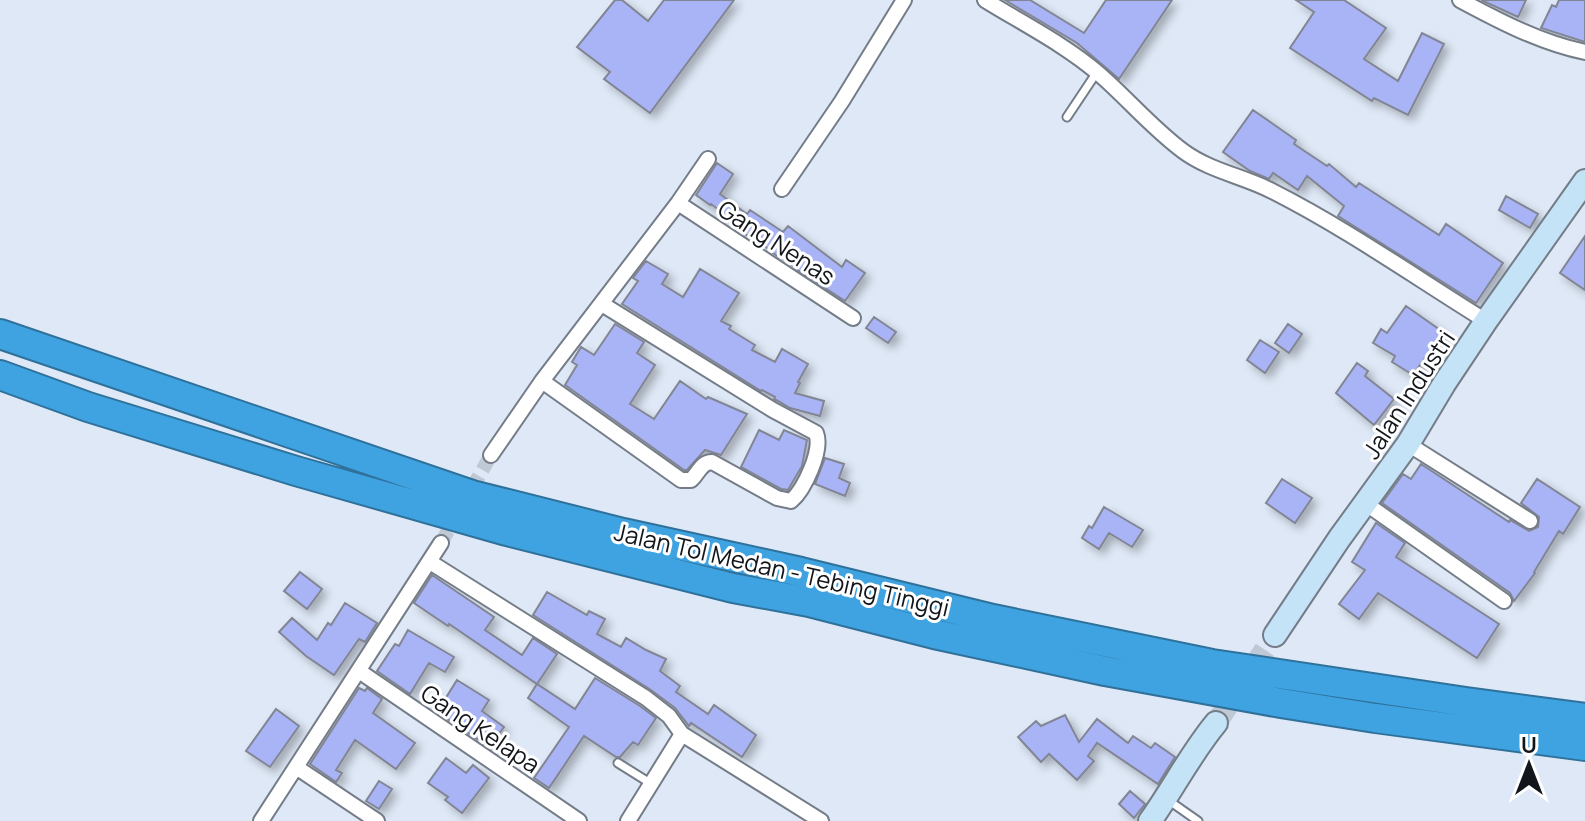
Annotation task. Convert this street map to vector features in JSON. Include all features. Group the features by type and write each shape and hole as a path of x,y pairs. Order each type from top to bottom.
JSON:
{"highway":[{"name":"Jalan Tol Medan - Tebing Tinggi","path":"0,334 472,495 623,533 993,619 1212,664 1585,718"},
{"path":"0,375 88,407 296,471 507,531 733,588 809,602 934,634 1120,674 1359,716 1585,746"}],"street":[{"path":"782,189 842,101 904,0"},
{"path":"985,0 1097,72 1182,151 1251,181 1335,225 1486,321"},
{"path":"1460,0 1555,44 1585,52"},
{"path":"491,455 542,381 708,159"},
{"name":"Jalan Industri","path":"1275,635 1408,444 1486,321 1582,193"},
{"name":"Gang Nenas","path":"678,203 853,318"},
{"path":"542,381 681,480 691,480 702,466 712,462 783,501 791,501 799,493 817,454 818,436 808,427 773,410 602,304"},
{"path":"1408,444 1530,521"},
{"path":"1365,503 1504,601"},
{"path":"261,821 441,543"},
{"path":"430,562 653,703 669,716 682,734 821,821"},
{"name":"Gang Kelapa","path":"359,671 579,821"},
{"path":"1150,821 1216,723"},
{"path":"628,821 682,734"},
{"path":"296,767 377,821"}],"lane":[{"path":"1067,117 1097,72"},
{"path":"618,763 652,785"},
{"path":"1166,799 1198,821"}],"building":[{"path":"615,0 622,0 648,21 664,0 734,0 650,113 604,79 610,72 577,47"},
{"path":"1005,0 1030,0 1084,33 1106,0 1172,0 1119,79 1077,43"},
{"path":"1296,0 1344,0 1386,28 1364,59 1398,81 1422,33 1444,44 1408,115 1374,98 1372,101 1290,48 1314,12"},
{"path":"1481,0 1526,0 1518,17"},
{"path":"1559,0 1585,0 1585,42 1541,28 1552,5 1556,7"},
{"path":"1253,110 1296,140 1294,144 1327,166 1329,164 1356,187 1359,183 1439,235 1446,224 1503,263 1476,303 1338,216 1344,206 1307,176 1298,190 1273,173 1269,179 1250,171 1223,152"},
{"path":"717,163 733,174 720,194 747,214 750,210 783,232 788,226 842,267 846,260 865,273 845,301 796,269 781,255 779,258 737,229 739,225 696,195"},
{"path":"1506,196 1538,214 1530,228 1499,210"},
{"path":"1585,236 1585,290 1560,273"},
{"path":"646,261 668,274 662,284 683,297 700,269 739,293 721,321 755,345 752,350 775,362 782,349 808,364 795,393 824,401 820,416 790,408 774,399 622,304 638,281 633,278"},
{"path":"1406,306 1443,332 1413,375 1392,362 1395,356 1373,343 1381,329 1387,333"},
{"path":"874,317 896,332 888,343 866,328"},
{"path":"615,324 644,342 637,353 655,365 630,404 654,419 680,381 706,399 708,397 747,414 721,455 705,450 684,470 565,385 577,365 572,362 581,347 594,355"},
{"path":"1288,324 1302,334 1289,353 1275,343"},
{"path":"1260,340 1279,352 1265,373 1247,360"},
{"path":"1357,363 1368,371 1365,376 1394,399 1374,425 1336,393"},
{"path":"759,430 779,440 784,430 807,440 802,466 788,490 741,467"},
{"path":"825,458 844,464 839,478 850,483 845,496 815,484"},
{"path":"1421,464 1509,522 1529,531 1538,527 1539,517 1521,503 1537,479 1580,507 1563,534 1559,531 1535,573 1514,601 1510,593 1382,503 1403,474 1411,479"},
{"path":"1282,479 1312,498 1295,523 1266,503"},
{"path":"1104,507 1143,530 1132,547 1109,533 1099,549 1082,538"},
{"path":"1376,523 1405,543 1396,557 1499,624 1477,658 1378,593 1359,619 1339,604 1365,570 1352,562"},
{"path":"300,572 322,589 307,609 284,591"},
{"path":"432,575 494,617 485,630 522,655 533,638 557,654 537,684 414,603"},
{"path":"547,592 587,615 589,611 605,619 597,634 621,647 626,638 666,659 660,671 680,686 676,692 708,714 714,705 756,735 742,757 691,723 689,726 675,708 651,690 533,615"},
{"path":"345,603 377,623 365,642 359,639 334,675 279,632 292,618 317,640"},
{"path":"408,630 454,657 445,672 429,663 410,694 377,671 395,644 399,646"},
{"path":"595,678 656,718 638,745 633,742 620,757 584,736 549,788 534,778 569,727 528,698 537,684 575,709"},
{"path":"457,680 489,700 482,711 504,727 489,747 437,712"},
{"path":"359,688 365,691 367,688 382,699 373,713 415,743 396,769 355,740 336,770 342,773 336,782 310,764"},
{"path":"276,709 299,726 270,767 246,751"},
{"path":"1065,715 1079,742 1097,719 1128,743 1133,736 1151,748 1155,743 1175,757 1158,784 1097,743 1088,756 1094,761 1077,780 1049,754 1041,762 1018,737 1036,721 1041,726"},
{"path":"446,758 466,773 473,765 489,778 462,813 445,800 448,797 428,783"},
{"path":"379,781 392,789 379,809 366,801"},
{"path":"1130,791 1145,804 1134,818 1119,804"}],"tunnel":[{"path":"441,543 491,455"},
{"path":"1216,723 1275,635"}]}
